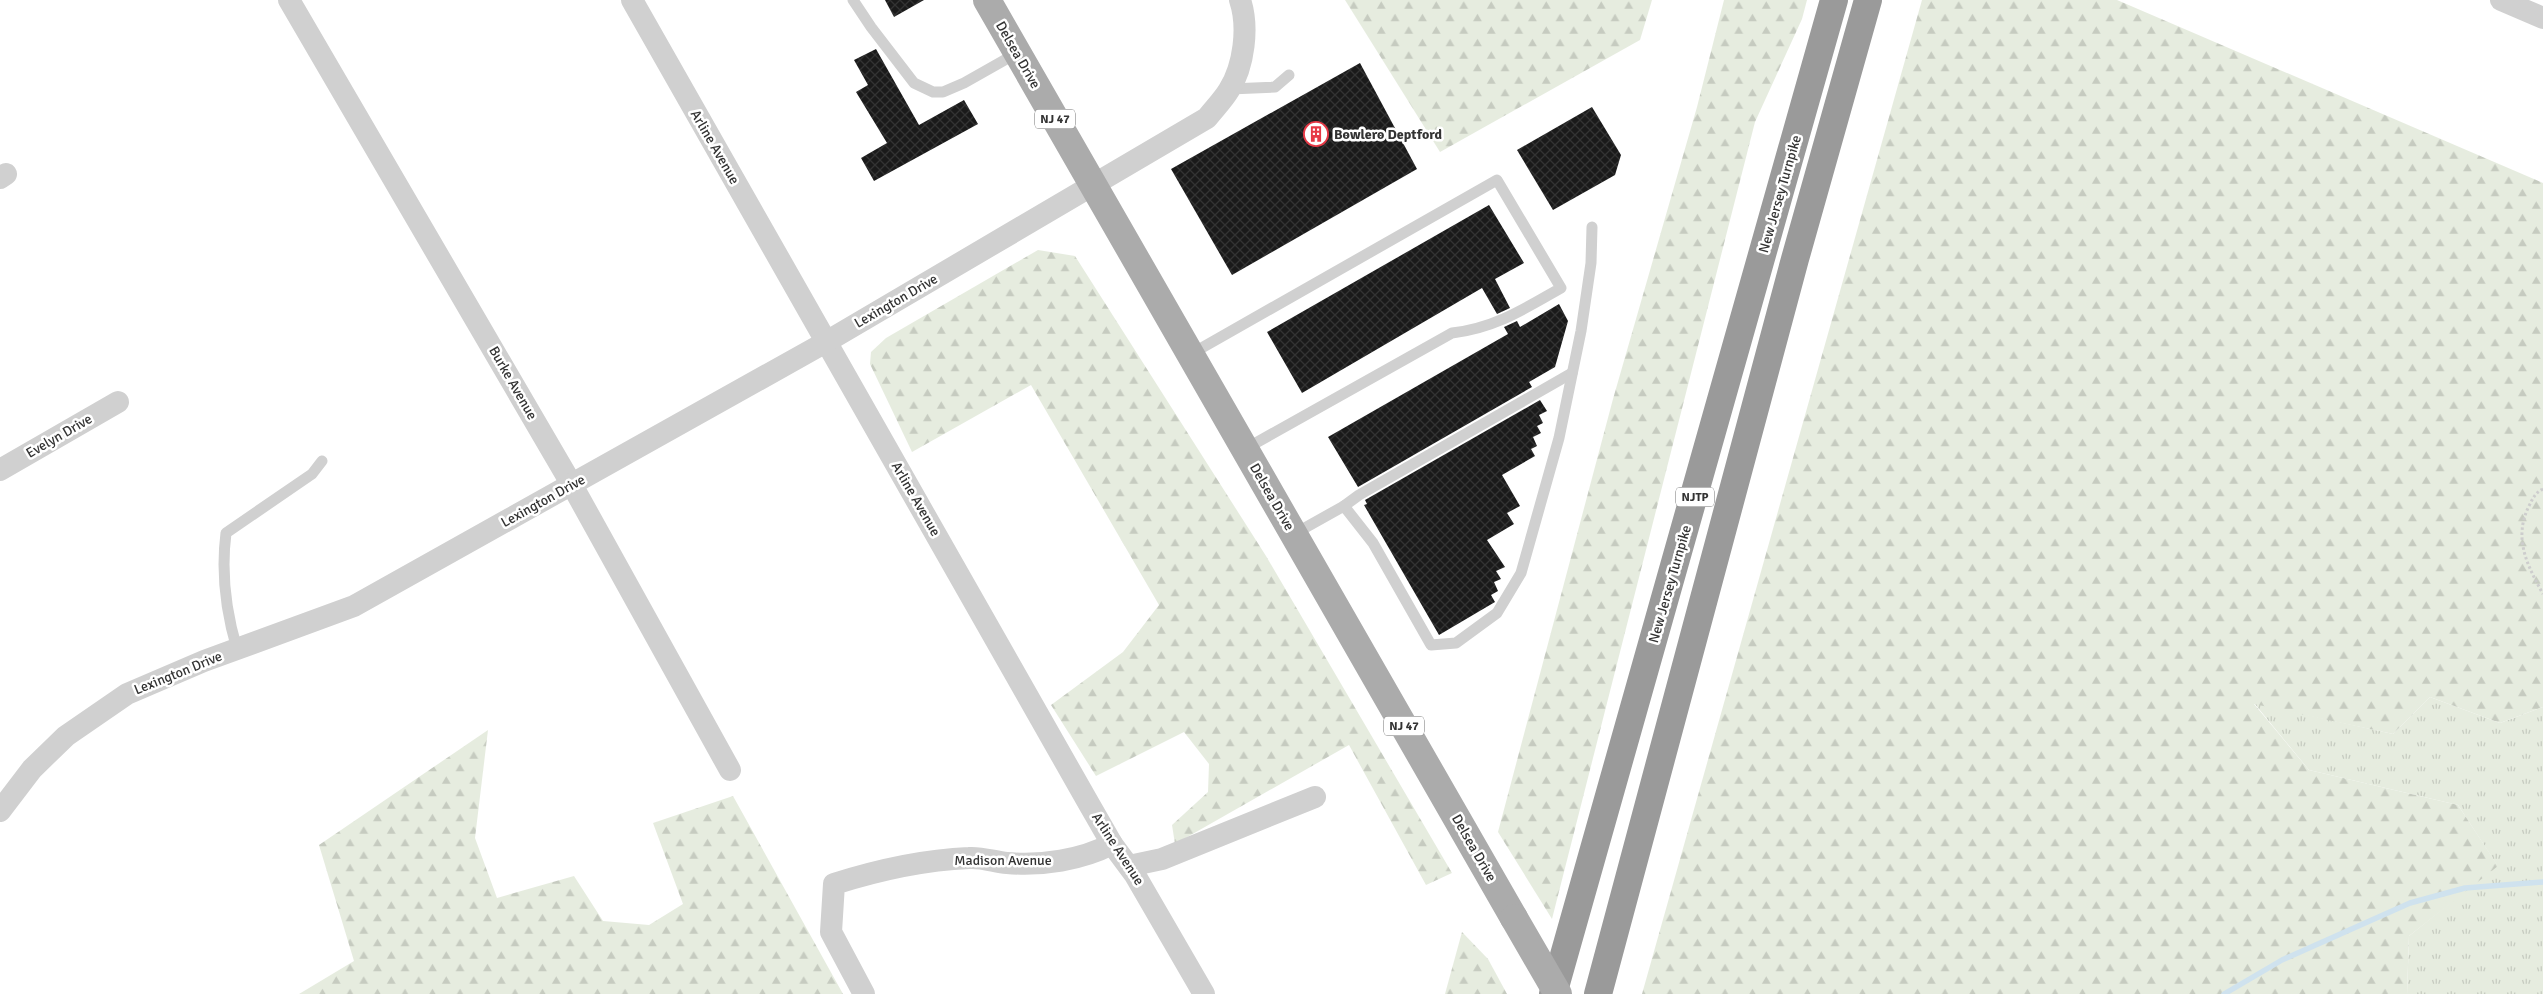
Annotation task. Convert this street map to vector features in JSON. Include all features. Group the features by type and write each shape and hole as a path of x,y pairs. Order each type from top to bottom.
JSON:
{"highway":[{"name":"New Jersey Turnpike","path":"1553,994 1834,0"},
{"name":"NJTP","path":"1598,994 1795,260 1868,0"}],"main road":[{"name":"Delsea Drive","path":"987,0 1558,994"}],"street":[{"name":"Burke Avenue","path":"289,0 572,485 730,770"},
{"name":"Arline Avenue","path":"632,0 1112,844 1129,866 1204,994"},
{"name":"Lexington Drive","path":"0,811 32,769 66,736 128,694 237,649 354,606 826,342 1207,118 1230,89 1242,59 1245,13 1240,0"},
{"path":"2501,0 2543,18"},
{"name":"Evelyn Drive","path":"0,470 118,402"},
{"path":"1129,866 1162,859 1315,797"},
{"name":"Madison Avenue","path":"864,994 831,932 834,884 870,873 919,863 972,858 1008,863 1046,863 1098,851 1112,844"}],"lane":[{"path":"853,0 914,83 933,92 943,92 964,83 1017,53"},
{"path":"1230,89 1275,87 1290,75"},
{"path":"1190,354 1497,180 1561,288 1492,324 1477,330 1452,333 1245,449"},
{"path":"1344,506 1373,543 1431,644 1456,643 1498,613 1521,573 1559,438 1591,263 1592,227"},
{"path":"1294,534 1572,373"},
{"path":"237,649 229,623 223,556 226,533 312,474 322,461"}],"path":[{"path":"2543,489 2536,493 2523,518 2520,535 2526,564 2543,594"}],"green space":[{"path":"1345,0 1652,0 1640,40 1440,152"},
{"path":"1724,0 1807,0 1802,19 1755,122 1552,919 1498,832 1613,399 1697,107"},
{"path":"1922,0 2117,0 2543,183 2543,707 2500,723 2430,697 2393,734 2254,704 2309,770 2458,805 2498,866 2409,936 2407,994 1642,994"},
{"path":"1038,250 1075,256 1266,556 1452,873 1426,885 1349,745 1175,844 1172,825 1208,792 1209,764 1184,732 1096,776 1051,705 1123,652 1159,605 1031,385 912,452 870,364 871,352 886,338"},
{"path":"2430,697 2500,723 2543,707 2543,994 2407,994 2409,936 2497,865 2458,805 2309,770 2254,703 2393,734"},
{"path":"488,730 475,838 497,898 574,876 603,921 649,925 683,904 653,823 733,796 843,994 299,994 354,961 319,845"},
{"path":"1462,932 1488,959 1507,994 1445,994"}],"building":[{"path":"885,0 924,0 894,17"},
{"path":"876,49 919,125 964,100 978,124 874,181 861,158 887,143 856,92 868,85 854,60"},
{"name":"Bowlero Deptford","path":"1360,63 1417,169 1232,275 1171,169"},
{"path":"1592,107 1621,155 1615,175 1553,210 1517,150"},
{"path":"1489,205 1524,263 1495,279 1510,308 1497,314 1482,288 1302,393 1267,332"},
{"path":"1559,304 1568,321 1555,367 1529,382 1532,387 1358,487 1328,437 1508,334 1504,327 1517,321 1520,327"},
{"path":"1540,400 1547,411 1539,415 1543,423 1537,426 1541,433 1533,437 1537,446 1531,449 1535,456 1502,475 1520,506 1507,513 1514,524 1487,540 1505,567 1496,571 1501,579 1494,582 1498,591 1491,595 1495,602 1439,635 1364,505 1367,504 1365,500"}],"waterway":[{"path":"2224,994 2282,960 2410,903 2465,888 2543,882"}],"place":[{"name":"Bowlero Deptford","path":"1316,134"}]}
